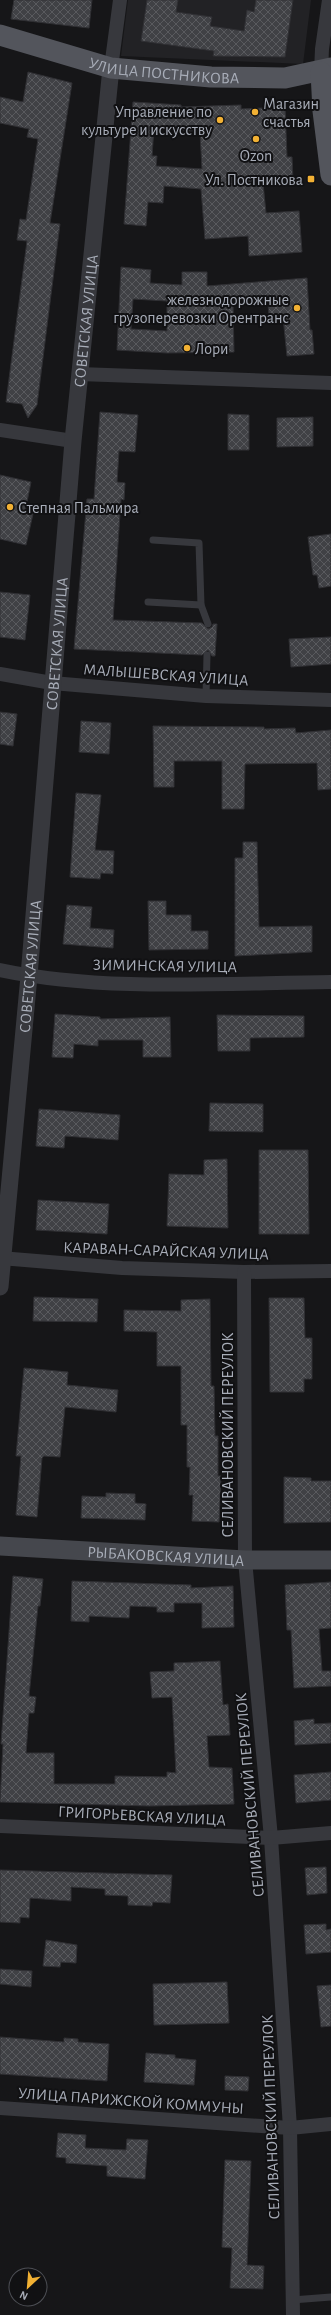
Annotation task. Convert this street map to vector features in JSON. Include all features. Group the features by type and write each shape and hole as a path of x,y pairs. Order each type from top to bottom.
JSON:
{"main road":[{"name":"УЛИЦА ПОСТНИКОВА","path":"0,35 112,68 226,77 286,78 326,70"},
{"path":"326,70 323,111 331,175"},
{"name":"РЫБАКОВСКАЯ УЛИЦА","path":"0,1546 245,1560 331,1560"}],"street":[{"name":"СОВЕТСКАЯ УЛИЦА","path":"0,1287 1,1258 29,976 72,441 120,0"},
{"path":"326,70 322,49 329,0"},
{"path":"79,374 331,383"},
{"path":"0,430 72,441"},
{"name":"МАЛЫШЕВСКАЯ УЛИЦА","path":"0,674 52,683 206,696 331,700"},
{"name":"ЗИМИНСКАЯ УЛИЦА","path":"0,970 29,976 103,982 331,982"},
{"name":"КАРАВАН-САРАЙСКАЯ УЛИЦА","path":"1,1258 122,1268 244,1272 331,1271"},
{"name":"СЕЛИВАНОВСКИЙ ПЕРЕУЛОК","path":"244,1272 245,1560 271,1838 290,2128 293,2315"},
{"name":"ГРИГОРЬЕВСКАЯ УЛИЦА","path":"0,1826 271,1838 331,1833"},
{"name":"УЛИЦА ПАРИЖСКОЙ КОММУНЫ","path":"0,2108 290,2128 331,2124"}],"lane":[{"path":"153,540 199,542 201,606 208,624"},
{"path":"148,602 201,606"},
{"path":"206,696 207,655"},
{"path":"292,2300 331,2297"}],"shaded area":[{"path":"128,0 311,0 303,64 121,56"}],"building":[{"path":"14,0 92,0 89,28 11,19"},
{"path":"147,0 178,0 176,12 212,17 210,26 244,31 247,10 254,12 256,0 293,0 285,57 213,56 214,51 141,41"},
{"path":"28,72 72,83 50,223 60,224 37,405 28,418 22,404 6,402 27,241 17,240 20,219 26,220 38,139 27,137 29,129 0,123 0,97 23,102"},
{"path":"133,102 181,105 181,107 241,105 241,109 285,107 287,157 292,157 293,181 263,183 266,213 299,211 302,252 249,256 248,236 205,239 201,189 164,186 163,203 148,202 146,226 124,224","holes":["154,128 200,132 202,169 156,166 157,156 152,156"]},
{"path":"121,267 151,270 150,283 182,285 182,272 207,272 207,286 307,278 310,330 312,330 314,354 287,356 283,317 269,318 268,302 233,305 234,352 167,353 117,350","holes":["133,299 167,301 167,331 131,329"]},
{"path":"100,412 138,415 135,452 119,451 117,482 125,483 124,500 121,499 113,620 202,623 208,629 212,627 213,624 217,624 215,656 212,656 208,650 202,655 74,649 87,499 94,499"},
{"path":"228,414 249,415 249,450 228,450"},
{"path":"313,417 313,446 277,447 277,418"},
{"name":"Степная Пальмира","path":"0,475 31,482 25,512 33,514 26,545 0,539"},
{"path":"331,534 331,586 319,588 317,575 313,575 308,537"},
{"path":"0,592 30,595 25,640 0,637"},
{"path":"331,637 331,664 291,667 289,639"},
{"path":"0,712 17,714 13,746 0,744"},
{"path":"81,721 111,723 109,754 79,752"},
{"path":"153,726 264,727 264,729 295,728 296,733 331,730 331,789 318,790 317,763 245,764 244,809 222,809 222,761 174,761 174,787 154,787"},
{"path":"76,793 101,795 95,850 114,851 113,874 101,873 100,879 70,877"},
{"path":"243,842 257,842 259,927 312,926 312,952 235,956 235,858 243,858"},
{"path":"148,901 166,901 166,915 191,915 191,931 208,931 208,949 149,950"},
{"path":"67,905 92,907 90,928 114,930 113,948 63,944"},
{"path":"55,1014 100,1017 100,1019 170,1017 171,1057 143,1057 143,1040 98,1040 98,1046 74,1044 73,1058 52,1057"},
{"path":"217,1015 304,1016 304,1037 250,1038 250,1051 218,1051"},
{"path":"210,1103 263,1104 263,1132 209,1131"},
{"path":"39,1109 120,1115 118,1140 65,1136 64,1148 36,1146"},
{"path":"259,1150 308,1150 309,1234 259,1234"},
{"path":"227,1159 228,1228 167,1226 169,1174 204,1175 204,1160"},
{"path":"38,1200 109,1204 107,1234 36,1230"},
{"path":"34,1297 98,1299 97,1322 33,1321"},
{"path":"269,1298 304,1298 305,1338 312,1338 312,1379 304,1379 304,1392 270,1392"},
{"path":"210,1299 211,1386 214,1386 215,1436 218,1436 218,1476 221,1476 219,1522 192,1521 193,1495 189,1495 190,1467 187,1467 187,1425 181,1425 181,1366 157,1366 157,1332 124,1331 124,1310 181,1311 181,1300"},
{"path":"24,1368 68,1372 67,1385 118,1390 116,1412 65,1407 60,1457 44,1456 42,1458 37,1517 16,1515 21,1456 16,1456"},
{"path":"284,1477 311,1478 311,1481 331,1481 331,1522 284,1523"},
{"path":"106,1493 135,1494 135,1503 146,1504 145,1520 81,1518 82,1496 106,1497"},
{"path":"13,1576 43,1579 40,1606 38,1606 29,1696 36,1697 34,1713 29,1713 26,1753 54,1753 54,1784 115,1784 115,1776 167,1777 167,1772 176,1773 172,1697 152,1698 150,1672 174,1671 174,1663 220,1661 223,1705 228,1704 230,1735 207,1736 209,1767 232,1768 234,1804 150,1806 0,1802 3,1744 1,1744"},
{"path":"72,1581 191,1585 191,1588 233,1586 234,1627 202,1628 202,1603 174,1603 174,1612 157,1612 157,1607 130,1606 129,1618 89,1616 89,1622 71,1621"},
{"path":"331,1582 331,1628 319,1629 322,1671 331,1671 331,1686 294,1688 291,1630 287,1630 285,1585"},
{"path":"314,1719 314,1724 331,1723 331,1743 295,1745 294,1721"},
{"path":"331,1772 331,1800 296,1803 294,1775"},
{"path":"326,1867 327,1893 307,1895 305,1868"},
{"path":"0,1870 172,1875 170,1903 153,1902 152,1906 128,1905 128,1896 105,1895 105,1889 71,1887 71,1901 30,1898 29,1918 20,1917 20,1923 0,1922"},
{"path":"326,1924 326,1930 331,1929 331,1952 306,1954 304,1925"},
{"path":"46,1940 77,1945 76,1963 61,1962 60,1967 43,1966"},
{"path":"0,1969 32,1971 31,1987 0,1984"},
{"path":"227,1982 229,2023 154,2025 153,1984"},
{"path":"331,1985 331,2026 321,2027 317,1986"},
{"path":"0,2037 64,2042 64,2038 78,2039 78,2042 109,2044 107,2081 0,2074"},
{"path":"146,2053 175,2055 175,2058 196,2060 194,2085 144,2082"},
{"path":"225,2076 249,2077 248,2091 225,2090"},
{"path":"58,2133 86,2135 85,2148 126,2150 127,2139 148,2140 145,2179 107,2176 107,2166 66,2163 66,2158 56,2157"},
{"path":"225,2160 251,2161 247,2265 264,2266 263,2289 230,2288 232,2248 222,2247"}],"place":[{"name":"Магазин счастья","path":"255,112"},
{"name":"Управление по культуре и искусству","path":"220,120"},
{"name":"Ozon","path":"256,139"},
{"name":"Ул. Постникова","path":"311,179"},
{"name":"железнодорожные грузоперевозки Орентранс","path":"297,308"},
{"name":"Лори","path":"187,348"},
{"name":"Степная Пальмира","path":"10,507"}]}
